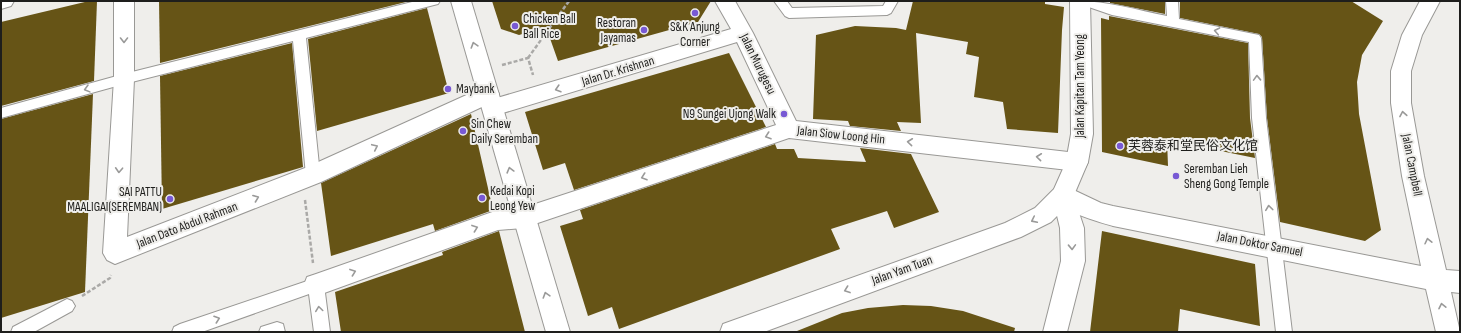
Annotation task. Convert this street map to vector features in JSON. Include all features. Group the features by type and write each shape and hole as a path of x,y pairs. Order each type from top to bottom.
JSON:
{"main road":[{"name":"Jalan Dato Abdul Rahman","path":"124,1 124,79 115,253 308,178 491,101"},
{"path":"461,1 491,101 523,218 558,332"},
{"name":"Jalan Murugesu","path":"725,1 743,33 789,129"},
{"name":"Jalan Kapitan Tam Yeong","path":"1063,195 1078,162 1082,134 1080,1"},
{"name":"Jalan Campbell","path":"1430,1 1412,35 1401,71 1401,95 1413,176 1448,332"},
{"name":"Jalan Dr. Krishnan","path":"491,101 539,95 743,33"},
{"name":"Jalan Siow Loong Hin","path":"316,285 498,220 523,218 789,129 1078,162"},
{"path":"1055,332 1073,261 1072,228 1063,195"},
{"name":"Jalan Doktor Samuel","path":"1063,195 1096,211 1113,216 1436,280 1460,282"},
{"name":"Jalan Yam Tuan","path":"732,332 1013,230 1043,215 1063,195"}],"lane":[{"path":"1,113 124,79 434,1"},
{"path":"780,1 789,13 887,10 892,1"},
{"path":"1084,1 1112,10 1255,38 1259,118 1284,332"},
{"path":"1172,1 1173,22"},
{"path":"299,34 308,178"},
{"path":"180,332 316,285 322,332"},
{"path":"19,332 67,306"},
{"path":"267,332 277,329 277,332"}],"path":[{"path":"482,70 528,58 569,1"},
{"path":"528,58 539,95"},
{"path":"308,178 316,285"},
{"path":"67,306 110,278 115,253"}],"building":[{"path":"89,1 97,1 94,81 1,106 1,22"},
{"path":"159,1 410,1 160,63"},
{"path":"492,1 711,1 698,22 558,61 546,27 519,35 501,29"},
{"path":"913,1 1045,1 1045,4 1064,7 1058,133 1007,129 1003,102 974,97 979,57 966,54 968,42 916,33 921,123 897,122 901,131 850,126 848,121 813,119 816,35 855,26 896,28 906,30"},
{"path":"1110,1 1165,1 1165,14 1110,3"},
{"path":"1180,1 1351,1 1383,21 1362,55 1357,82 1359,114 1381,230 1365,241 1280,222 1267,118 1262,37 1259,34 1180,18"},
{"path":"427,8 449,93 317,131 308,39"},
{"path":"1109,16 1248,43 1250,118 1255,158 1167,140 1168,166 1102,152 1101,18 1109,20"},
{"path":"292,43 303,167 162,209 160,76"},
{"path":"729,53 766,127 574,190 565,163 543,170 525,112"},
{"path":"93,94 85,292 1,318 1,119"},
{"path":"471,114 493,210 435,231 433,224 331,256 321,183"},
{"path":"775,144 777,149 794,149 798,158 866,162 860,148 911,154 939,212 894,228 887,211 831,229 840,249 619,329 612,307 588,316 560,226 583,219 580,210"},
{"path":"499,231 525,332 341,332 335,292 443,255 442,252"},
{"path":"1102,231 1255,264 1260,326 1180,309 1178,332 1090,332"},
{"path":"903,305 931,306 963,311 1015,328 1014,332 797,332 842,313 868,308"}],"place":[{"name":"S&K Anjung Corner","path":"695,13"},
{"name":"Chicken Ball Ball Rice","path":"515,26"},
{"name":"Restoran Jayamas","path":"644,30"},
{"name":"Maybank","path":"448,89"},
{"name":"N9 Sungei Ujong Walk","path":"784,114"},
{"name":"Sin Chew Daily Seremban","path":"463,131"},
{"name":"芙蓉泰和堂民俗文化馆","path":"1120,146"},
{"name":"Seremban Lieh Sheng Gong Temple","path":"1176,176"},
{"name":"Kedai Kopi Leong Yew","path":"482,198"},
{"name":"SAI PATTU MAALIGAI(SEREMBAN)","path":"170,199"}]}
